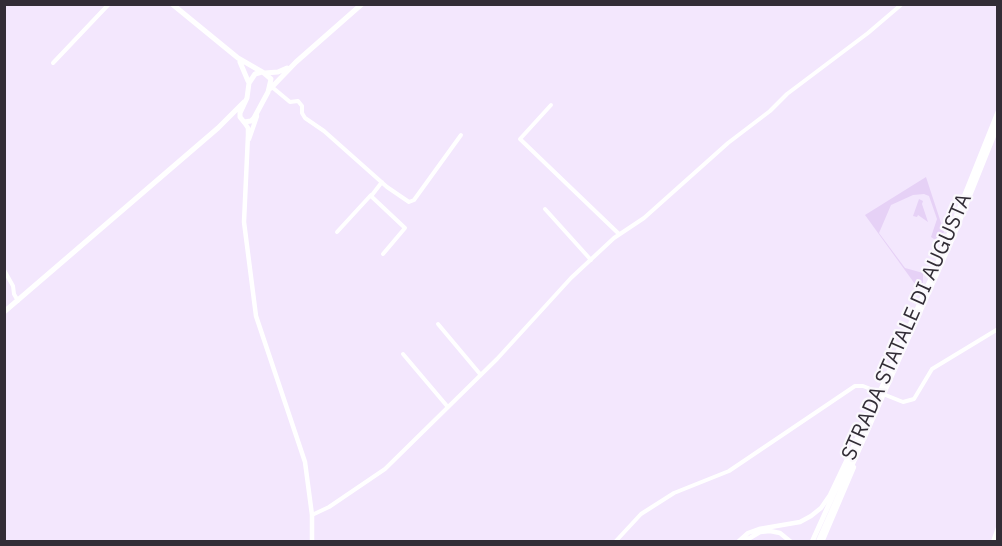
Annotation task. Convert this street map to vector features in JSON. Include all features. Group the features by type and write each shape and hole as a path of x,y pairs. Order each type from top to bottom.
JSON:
{"main road":[{"path":"172,4 238,58 263,72 271,81 268,92"},
{"path":"218,128 231,121 252,120 272,87 296,62 362,4"},
{"path":"238,58 249,83"},
{"path":"244,121 240,113 252,76 263,72 281,71 296,62"},
{"path":"4,312 218,128 244,102"},
{"name":"STRADA STATALE DI AUGUSTA","path":"812,542 938,262 998,112"},
{"name":"STRADA STATALE DI AUGUSTA","path":"820,542 949,247 998,125"}],"street":[{"path":"53,63 109,4"},
{"path":"312,515 329,507 385,469 571,278 619,234 644,218 715,154 770,111 787,94 868,33 902,4"},
{"path":"272,87 290,102 298,101 302,106 303,115 409,202 414,200 461,135"},
{"path":"551,105 520,139 619,234"},
{"path":"248,145 258,111"},
{"path":"244,121 248,128 244,222 256,316 305,462 312,515 312,542"},
{"path":"337,232 382,182"},
{"path":"372,195 405,228 383,254"},
{"path":"545,209 591,260"},
{"path":"4,270 18,301"},
{"path":"438,324 480,374"},
{"path":"615,542 640,514 674,493 729,471 855,386 869,388 903,402 914,399 932,369 998,329"},
{"path":"403,354 447,406"},
{"path":"738,542 759,529 800,522 821,508 830,495 856,437 869,417"},
{"path":"993,542 998,528"},
{"path":"743,542 760,532 770,531 780,533 791,542"}],"shaded area":[{"path":"926,177 944,232 937,241 931,237 937,219 929,196 924,194 913,195 891,205 879,233 905,268 923,273 920,291 865,215"},
{"path":"919,199 923,201 928,222 918,215 913,216"}]}
